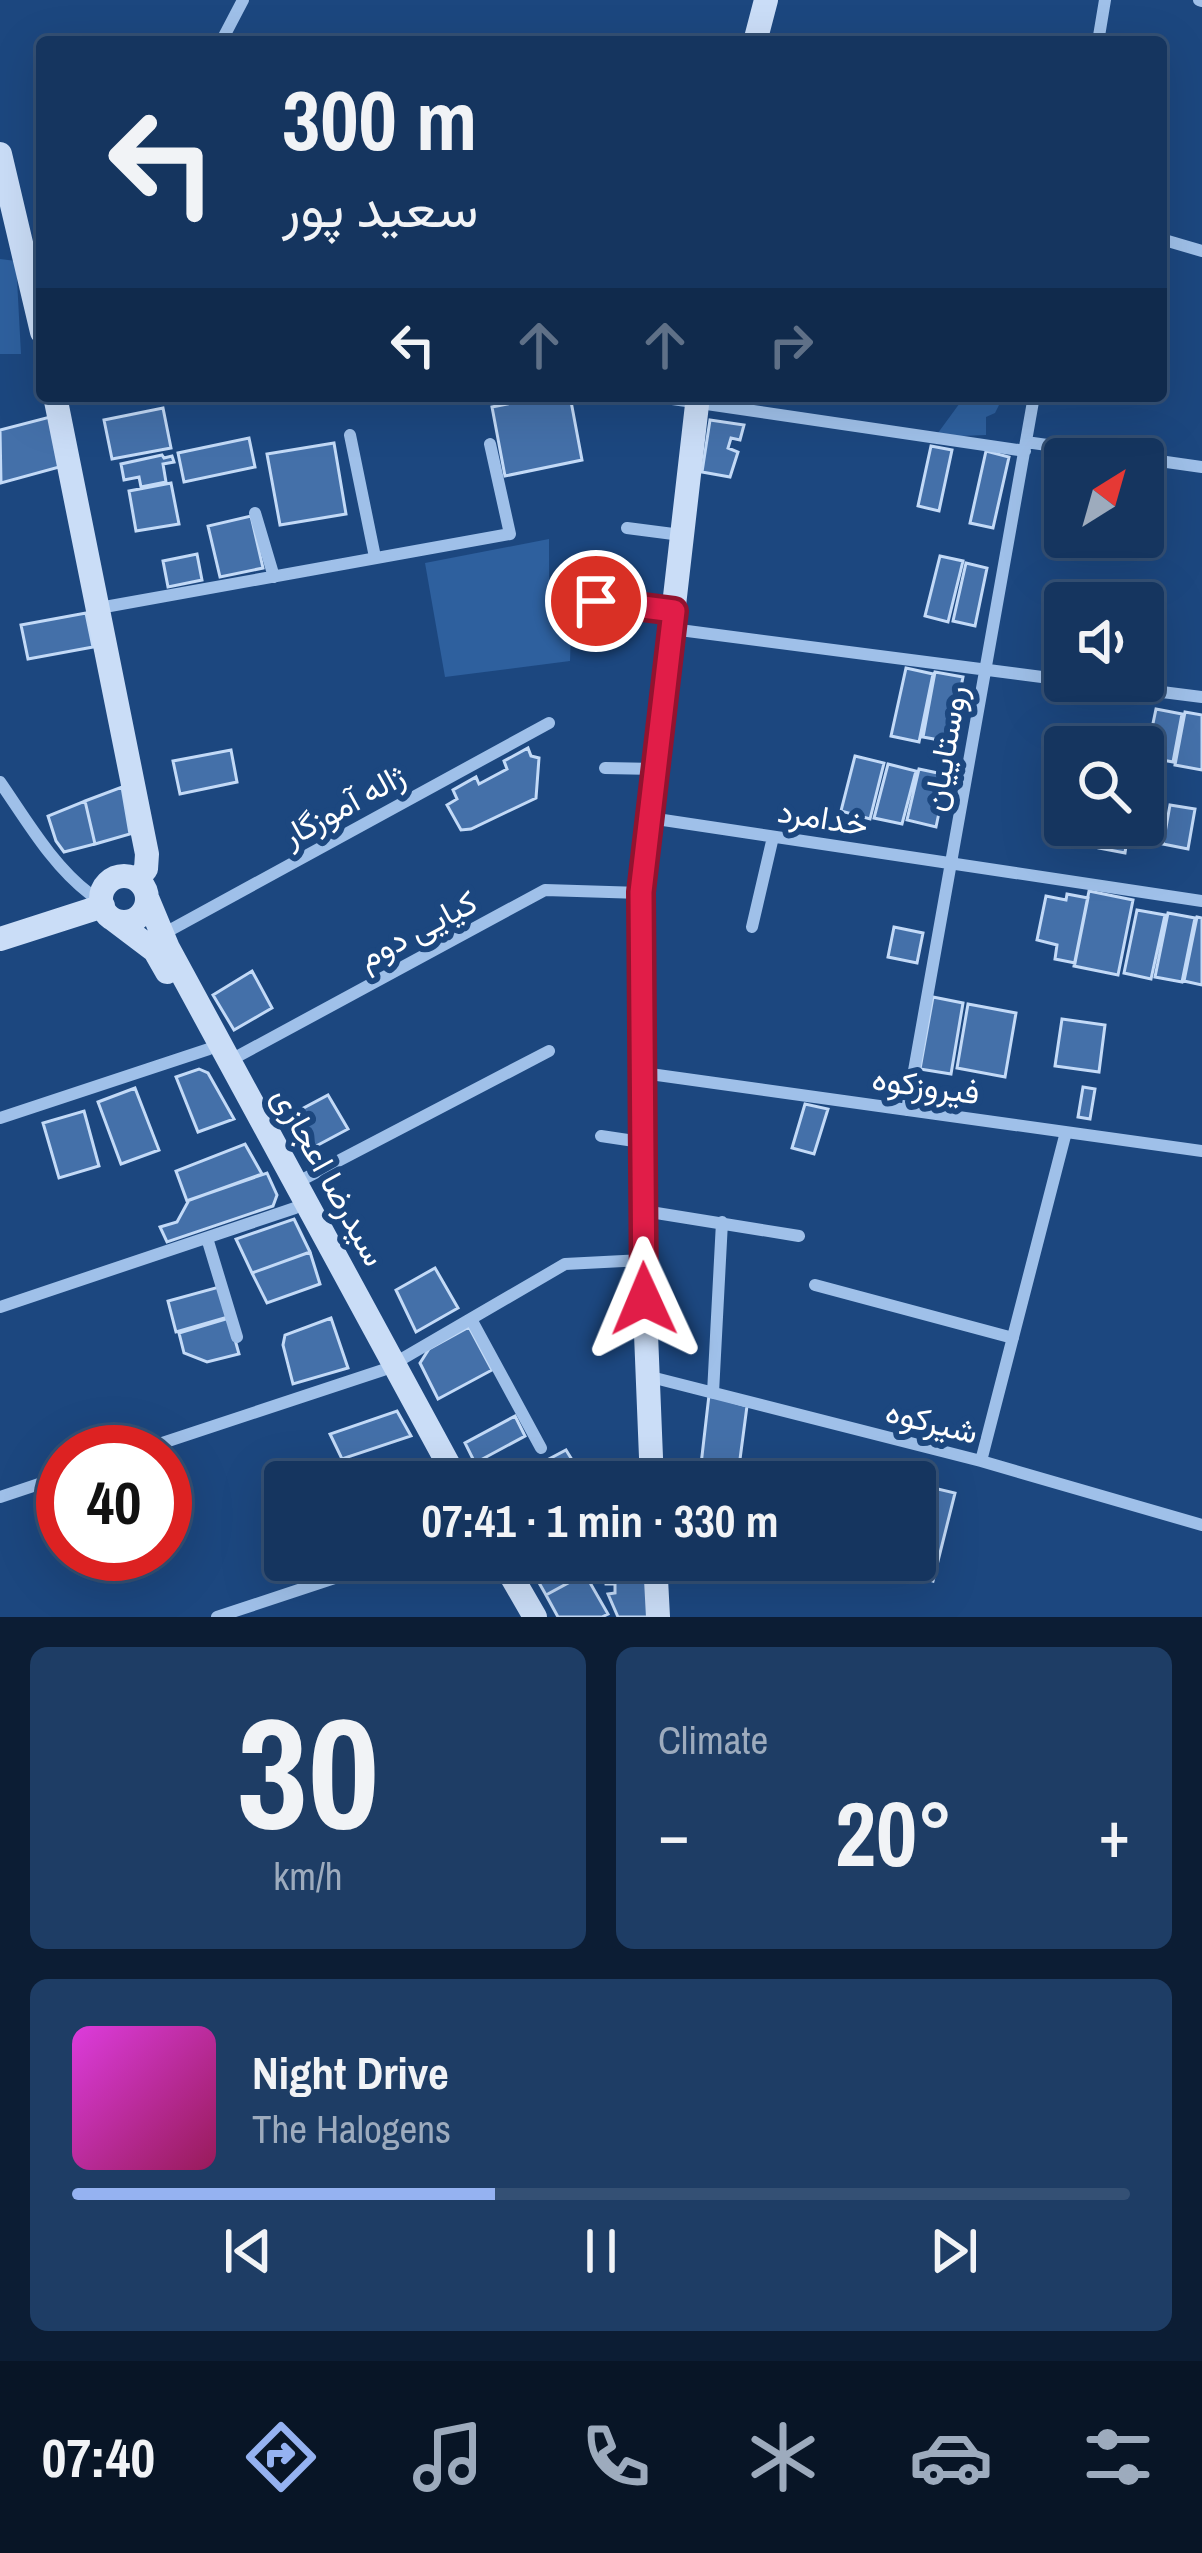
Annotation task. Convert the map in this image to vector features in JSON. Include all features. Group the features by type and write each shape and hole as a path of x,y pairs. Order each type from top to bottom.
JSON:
{"main road":[{"path":"757,36 766,0"},
{"path":"0,154 36,287"},
{"name":"سیدرضا اعجازی","path":"56,402 147,854 142,890 219,1055 388,1366 445,1461"},
{"path":"651,1461 643,1260 641,892 698,402"},
{"path":"123,876 142,890 142,914 136,919 121,922 102,903 105,887 116,878 123,876"},
{"path":"0,924 102,903"},
{"path":"0,939 102,903"},
{"name":"سیدرضا اعجازی","path":"102,903 155,951 219,1055"},
{"name":"سیدرضا اعجازی","path":"388,1366 433,1461"},
{"path":"498,1581 518,1617"},
{"path":"514,1581 535,1617"},
{"path":"656,1581 658,1617"}],"street":[{"path":"224,36 243,0"},
{"path":"1099,36 1105,0"},
{"path":"1167,240 1202,251"},
{"path":"712,402 1202,467"},
{"name":"روستاییان","path":"907,1110 1033,402"},
{"path":"350,434 375,557"},
{"path":"98,609 510,534 490,444"},
{"path":"255,513 274,577"},
{"path":"627,528 682,535"},
{"path":"596,601 673,620 1044,677"},
{"path":"1164,692 1202,697"},
{"name":"ژاله آموزگار","path":"162,935 549,723"},
{"path":"604,768 656,769"},
{"path":"0,782 57,862 102,903"},
{"name":"خدامرد","path":"650,818 1202,901"},
{"path":"752,927 773,837"},
{"name":"کیایی دوم","path":"0,1118 219,1055 545,890 641,892"},
{"path":"0,1307 207,1238 295,1195 549,1051"},
{"name":"فیروزکوه","path":"643,1073 1202,1151"},
{"path":"981,1461 1066,1132"},
{"path":"601,1136 644,1142"},
{"path":"644,1211 799,1236"},
{"path":"713,1393 722,1222"},
{"path":"207,1238 237,1337"},
{"path":"192,1433 388,1366 565,1264 643,1260"},
{"path":"815,1285 1013,1338"},
{"path":"471,1318 541,1448"},
{"name":"شیرکوه","path":"647,1376 981,1461 1202,1525"},
{"path":"0,1496 36,1485"},
{"path":"217,1617 326,1581"}],"shaded area":[{"path":"0,259 16,261 21,354 0,354"},
{"path":"961,402 999,405 986,417 986,435 935,437"},
{"path":"549,539 549,590 572,604 570,661 445,677 425,563"}],"building":[{"path":"571,402 582,460 505,476 492,407"},
{"path":"163,408 171,448 112,459 104,420"},
{"path":"50,417 63,466 1,483 0,430"},
{"path":"710,420 744,425 740,440 731,438 728,448 738,452 730,477 702,472"},
{"path":"249,438 255,467 184,482 178,453"},
{"path":"334,443 346,514 280,525 267,454"},
{"path":"931,446 952,450 939,511 918,506"},
{"path":"986,451 1009,457 993,528 970,523"},
{"path":"172,456 174,462 163,464 166,482 141,487 139,477 124,480 121,464"},
{"path":"171,483 179,524 136,531 129,491"},
{"path":"251,516 263,568 220,577 208,526"},
{"path":"197,554 202,580 168,587 163,561"},
{"path":"940,556 963,561 948,622 925,616"},
{"path":"966,563 987,568 975,626 953,621"},
{"path":"86,613 93,647 28,659 21,625"},
{"path":"906,668 933,674 919,742 891,736"},
{"path":"935,672 963,677 950,742 923,737"},
{"path":"1156,709 1182,714 1173,762 1164,760 1164,726 1152,726"},
{"path":"1185,712 1202,715 1202,770 1175,765"},
{"path":"528,748 531,756 539,758 536,798 461,830 447,805 457,799 453,790 476,777 479,784 507,769 504,761"},
{"path":"231,750 237,782 180,794 173,761"},
{"path":"855,756 884,763 870,819 841,811"},
{"path":"888,764 916,771 902,824 874,818"},
{"path":"919,769 947,775 936,827 907,820"},
{"path":"122,787 130,834 95,844 85,801"},
{"path":"85,801 95,844 64,852 48,816"},
{"path":"1170,805 1195,809 1188,849 1164,844"},
{"path":"1099,846 1126,846 1125,853"},
{"path":"1089,891 1133,900 1118,975 1074,966"},
{"path":"1067,894 1088,898 1075,963 1055,959 1057,945 1037,940 1046,896 1066,900"},
{"path":"1137,910 1165,915 1151,979 1124,973"},
{"path":"1168,913 1195,918 1182,982 1155,977"},
{"path":"1197,917 1202,918 1202,985 1184,981"},
{"path":"894,927 923,933 917,963 888,957"},
{"path":"252,971 272,1008 234,1030 213,995"},
{"path":"933,997 963,1003 951,1074 920,1069"},
{"path":"968,1004 1016,1013 1005,1077 957,1068"},
{"path":"1062,1019 1105,1025 1099,1072 1055,1066"},
{"path":"199,1069 208,1073 234,1119 198,1132 176,1077"},
{"path":"1083,1087 1095,1089 1090,1119 1078,1117"},
{"path":"135,1088 159,1150 121,1164 98,1102"},
{"path":"328,1095 348,1129 303,1153 285,1118"},
{"path":"805,1104 828,1109 814,1154 792,1148"},
{"path":"84,1111 99,1166 59,1178 43,1123"},
{"path":"245,1144 262,1174 187,1201 176,1171"},
{"path":"267,1173 277,1195 273,1206 167,1242 160,1227 177,1222 189,1200"},
{"path":"294,1219 310,1252 252,1273 236,1239"},
{"path":"310,1252 320,1284 267,1303 252,1273"},
{"path":"435,1268 458,1308 416,1332 396,1290"},
{"path":"219,1287 228,1317 176,1332 168,1301"},
{"path":"229,1318 239,1354 207,1362 184,1353 179,1333"},
{"path":"331,1318 348,1368 293,1384 285,1335"},
{"path":"469,1327 492,1370 438,1399 420,1363 429,1349"},
{"path":"709,1395 747,1406 740,1461 701,1461"},
{"path":"397,1411 411,1436 342,1459 330,1434"},
{"path":"515,1416 525,1436 479,1461 474,1461 465,1443"},
{"path":"566,1450 573,1461 545,1461"},
{"path":"936,1489 955,1493 936,1569"},
{"path":"538,1581 572,1581 546,1595"},
{"path":"572,1581 589,1581 608,1614 558,1617 546,1595"},
{"path":"649,1581 650,1617 618,1617 608,1594 615,1593 615,1584 606,1584"}],"route":[{"path":"596,601 674,611 641,892 644,1299"}]}
